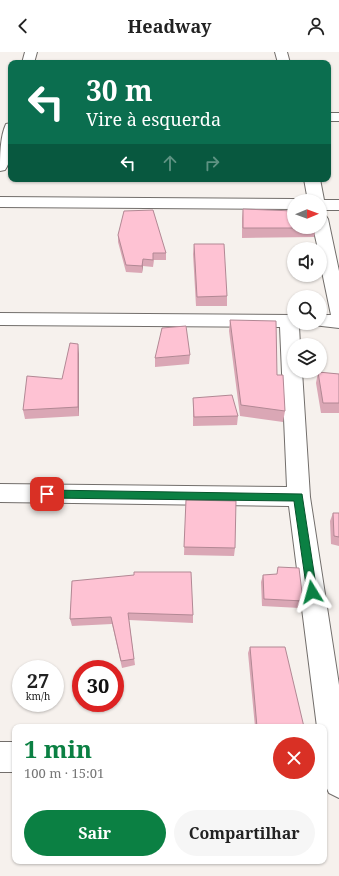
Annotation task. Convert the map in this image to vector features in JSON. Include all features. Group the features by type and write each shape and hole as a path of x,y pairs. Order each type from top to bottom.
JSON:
{"street":[{"path":"0,167 8,129"},
{"path":"313,182 315,194"},
{"path":"0,202 287,204"},
{"path":"327,205 339,205"},
{"path":"323,234 339,314"},
{"path":"0,319 287,321"},
{"path":"327,321 339,322"},
{"path":"291,330 299,497 335,768"},
{"path":"0,494 299,497"},
{"path":"0,756 12,757"}],"building":[{"path":"243,209 287,211 287,228 243,228"},
{"path":"153,210 166,253 153,253 153,260 143,259 142,266 126,265 118,235 124,211"},
{"path":"194,244 224,244 227,296 197,297"},
{"path":"230,320 276,321 277,375 283,375 285,411 241,405"},
{"path":"186,326 190,355 155,358 162,328"},
{"path":"70,343 78,344 78,407 23,410 27,376 62,379"},
{"path":"327,373 339,374 339,403 323,403 319,378 327,378"},
{"path":"232,395 238,416 194,417 193,398"},
{"path":"186,500 236,501 235,548 184,547"},
{"path":"333,513 339,513 339,537 334,536"},
{"path":"278,567 299,568 303,601 264,599 263,575 277,574"},
{"path":"134,572 191,572 193,615 128,613 134,659 124,661 121,660 111,617 70,619 72,581 134,575"},
{"path":"250,647 285,647 303,724 257,724"}],"route":[{"path":"47,494 299,497 312,592"}]}
